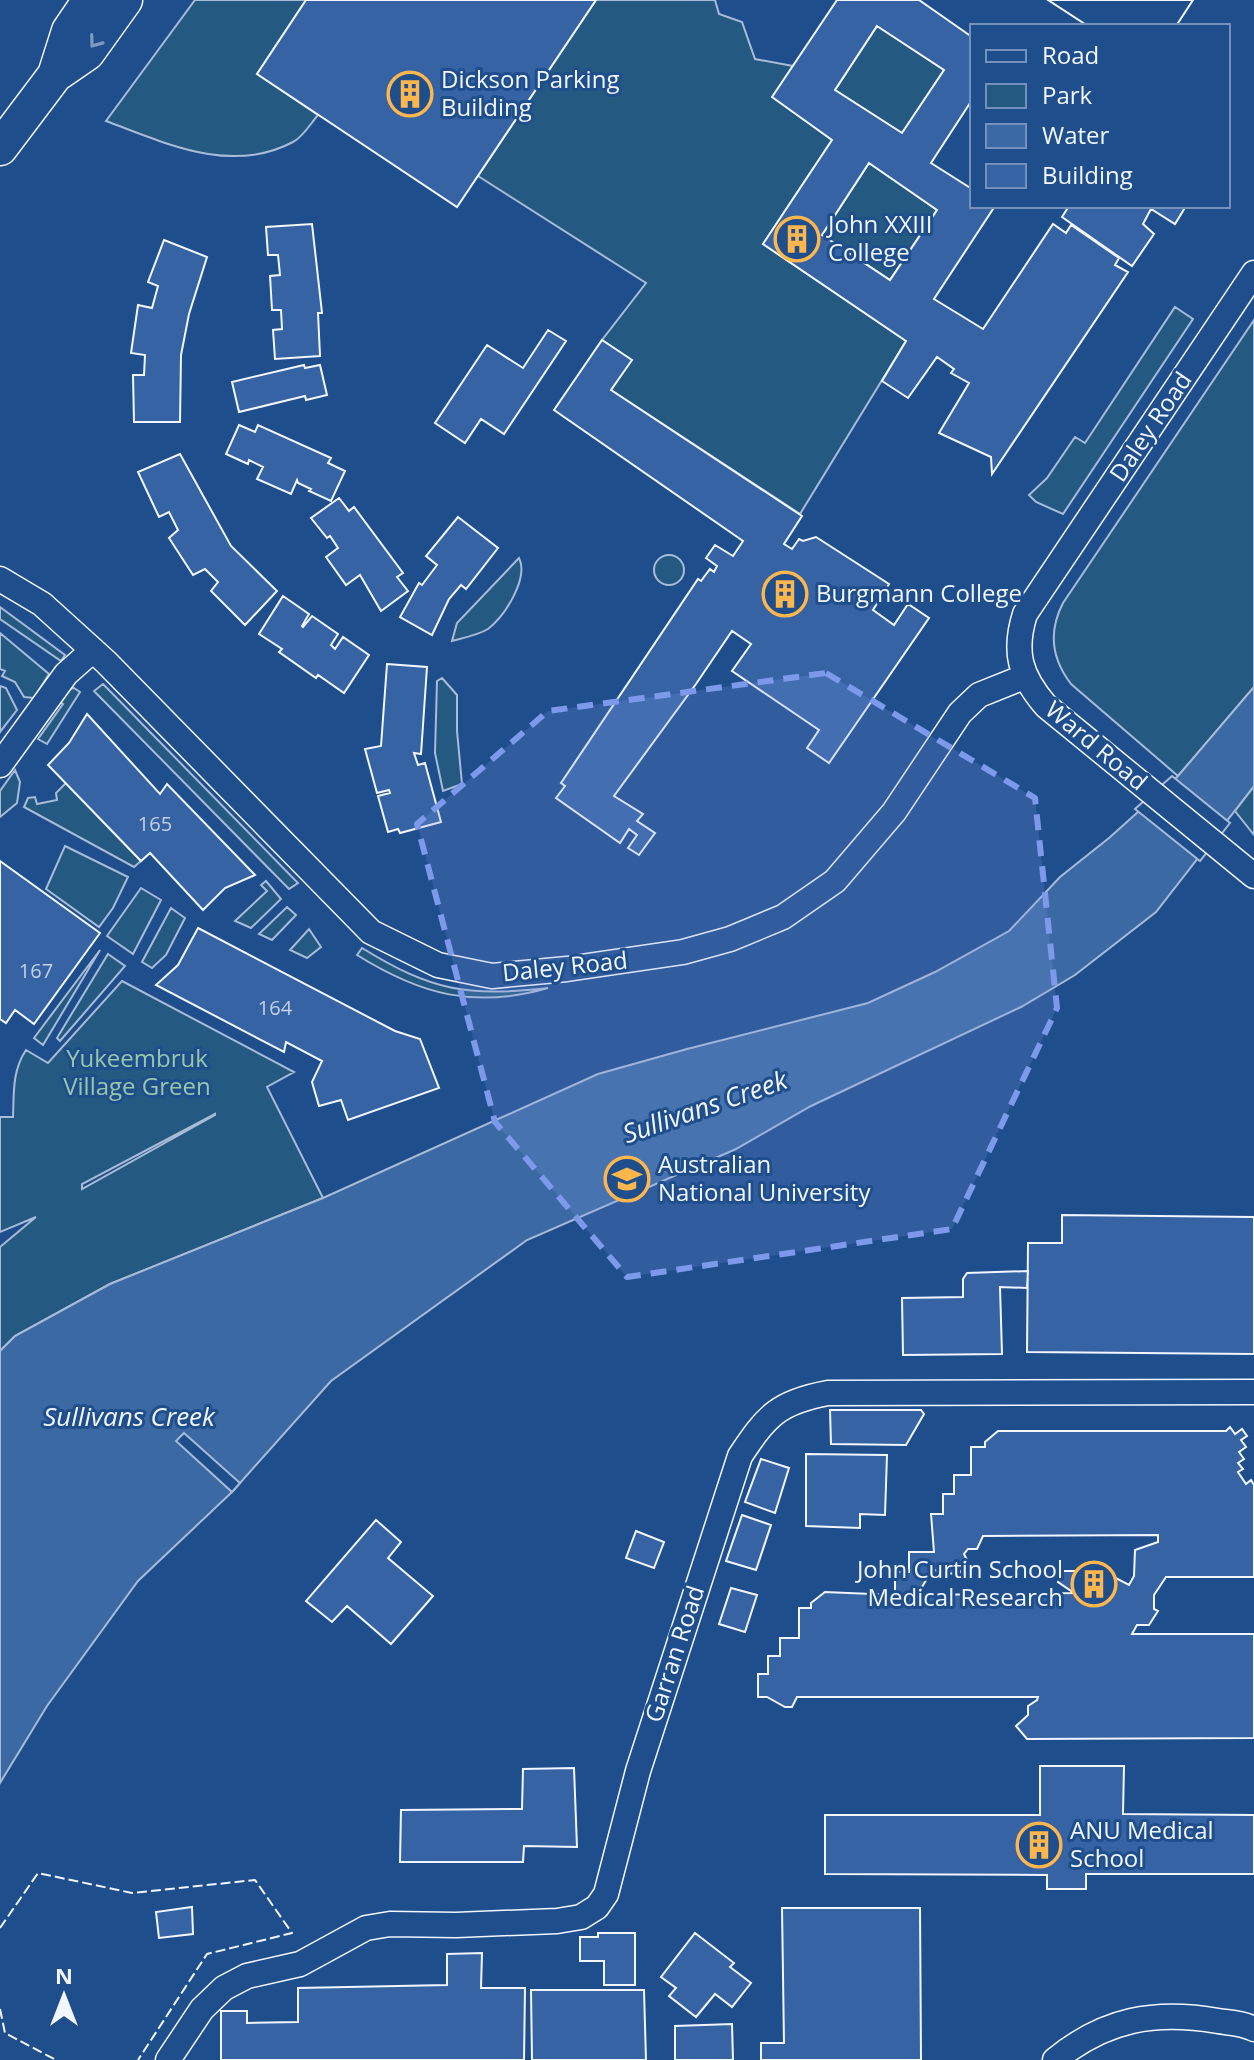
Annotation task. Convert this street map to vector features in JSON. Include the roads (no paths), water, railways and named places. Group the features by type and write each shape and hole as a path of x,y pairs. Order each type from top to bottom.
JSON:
{"street":[{"path":"55,75 69,31 90,0"},
{"path":"0,148 55,75 87,53 125,0"},
{"name":"Daley Road","path":"0,579 42,604 93,650 371,932 438,965 492,976 567,969 683,952 730,939 783,917 835,881 894,812 960,713 979,695 1024,677 1020,658 1021,626 1025,614 1254,273"},
{"path":"0,765 66,674 93,650"},
{"name":"Ward Road","path":"1024,677 1046,706 1254,876"},
{"name":"Garran Road","path":"168,2060 202,2009 224,1988 247,1976 300,1964 366,1928 390,1924 557,1921 581,1917 597,1907 606,1894 638,1771 740,1456 756,1431 778,1410 795,1400 828,1393 1254,1392"},
{"path":"1055,2060 1080,2041 1132,2020 1163,2015 1191,2016 1254,2029"}],"water":[{"name":"Sullivans Creek","path":"1254,687 1254,786 1156,912 1075,975 1021,1007 811,1106 736,1149 527,1240 331,1381 232,1492 138,1581 47,1706 0,1783 0,1351 15,1336 110,1284 323,1198 598,1074 868,1003 935,972 1009,931 1060,877 1178,776"}],"place":[{"name":"Dickson Parking Building","path":"410,94"},
{"name":"John XXIII College","path":"797,239"},
{"name":"Burgmann College","path":"785,594"},
{"name":"Australian National University","path":"627,1179"},
{"name":"John Curtin School Medical Research","path":"1094,1584"},
{"name":"ANU Medical School","path":"1039,1845"}],"park label":[{"name":"Yukeembruk Village Green","path":"137,1073"}]}
